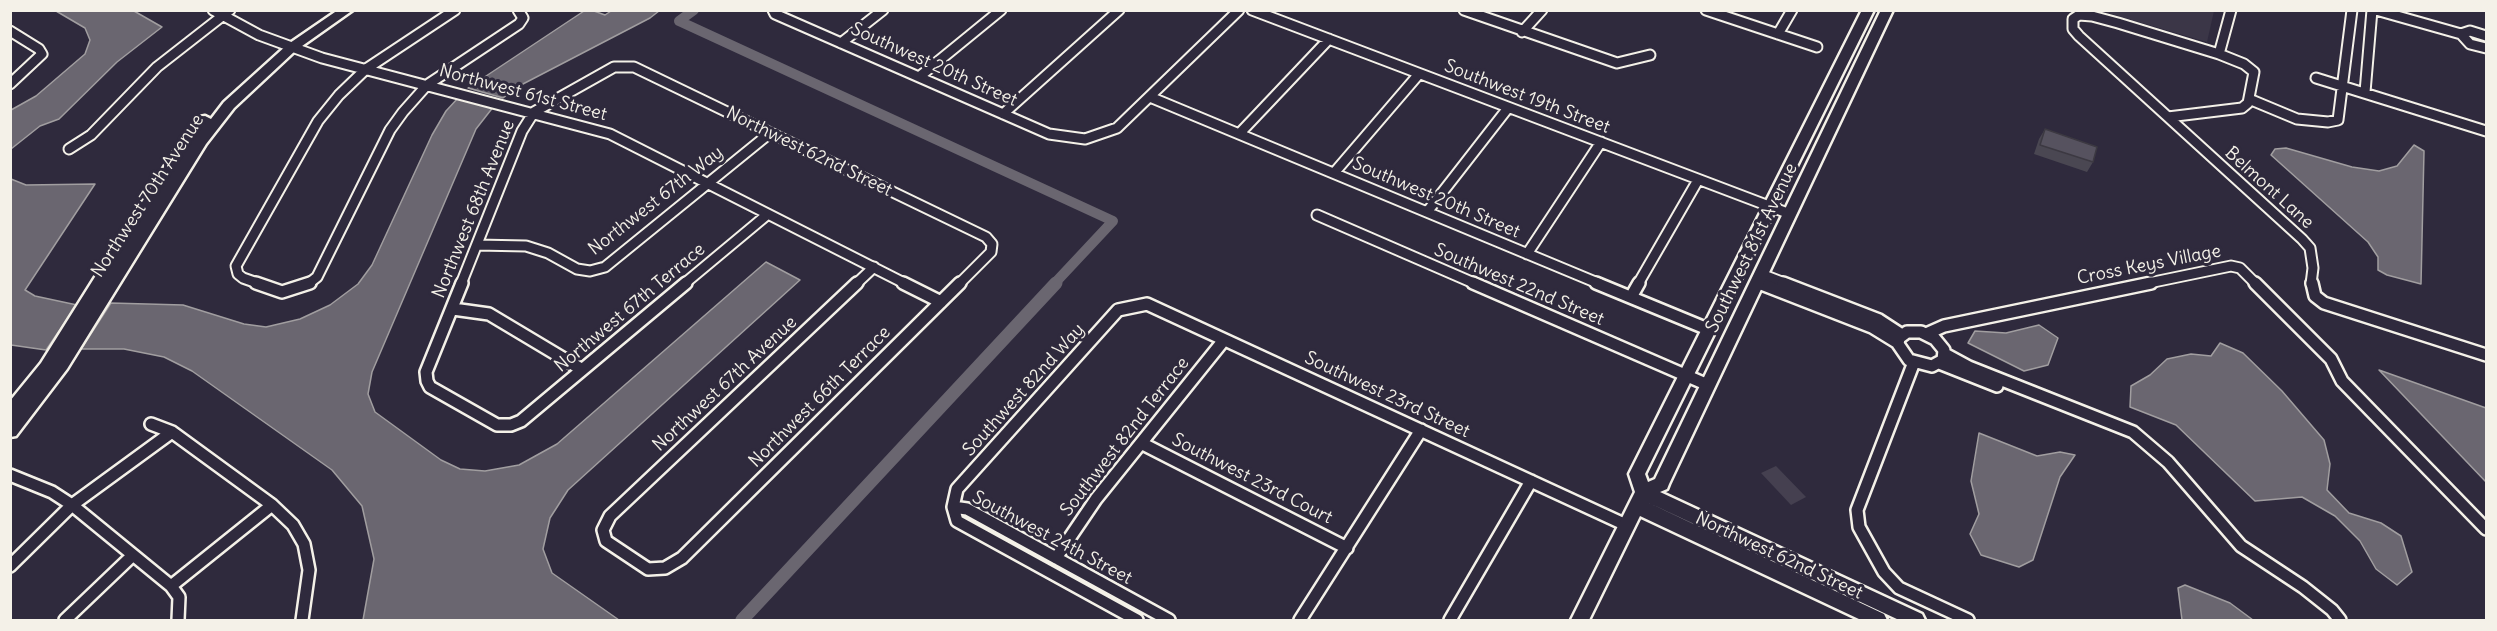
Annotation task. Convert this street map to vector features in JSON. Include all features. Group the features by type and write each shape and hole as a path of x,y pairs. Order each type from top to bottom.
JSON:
{"street":[{"name":"Northwest 61st Street","path":"213,10 226,13 287,46 610,134 941,302"},
{"name":"Northwest 70th Avenue","path":"10,413 46,367 186,143 217,105 334,10"},
{"name":"Northwest 70th Avenue","path":"10,431 63,364 201,141 229,105 287,46 347,10"},
{"path":"455,10 366,69 339,95 303,143 236,266 237,273 282,292 306,286 317,277 390,130 427,85 520,14"},
{"name":"Southwest 20th Street","path":"773,10 775,14 1049,134 1085,139 1117,128 1150,97 1710,330"},
{"path":"840,43 883,10"},
{"path":"919,77 1001,10"},
{"path":"1003,114 1119,10"},
{"path":"1150,97 1239,10"},
{"name":"Southwest 19th Street","path":"1252,10 1790,214"},
{"path":"1464,10 1522,32 1617,63 1650,55"},
{"path":"1522,32 1542,10"},
{"path":"1706,10 1817,47"},
{"path":"1778,34 1792,10"},
{"name":"Southwest 81st Avenue","path":"1639,499 1637,474 1688,376 1868,10"},
{"name":"Southwest 81st Avenue","path":"1580,621 1639,499 1661,484 1887,10"},
{"path":"2219,54 2230,10"},
{"path":"2168,117 2242,108 2249,99 2297,119 2328,122 2338,120 2352,10"},
{"path":"2365,92 2374,10 2400,14 2461,34 2475,32 2487,36"},
{"path":"69,149 91,135 156,67 226,13"},
{"name":"Belmont Lane","path":"2249,99 2254,72 2244,64 2219,54 2092,16 2079,15 2073,19 2073,28 2079,36 2310,248 2313,268 2312,288 2315,296 2324,303 2487,356"},
{"path":"2475,32 2487,23"},
{"path":"10,31 39,49 42,54 10,84"},
{"path":"2461,34 2470,45 2487,48"},
{"path":"1239,134 1329,39"},
{"name":"Northwest 68th Avenue","path":"511,425 497,425 430,387 426,381 426,372 522,131 534,112 614,67 624,66"},
{"name":"Northwest 62nd Street","path":"624,66 634,67 986,237 992,244"},
{"path":"1334,173 1419,74"},
{"path":"2316,78 2487,130"},
{"path":"1427,212 1508,108"},
{"name":"Northwest 67th Way","path":"477,245 526,246 548,253 577,269 590,271 605,267 770,133"},
{"path":"1527,254 1601,142"},
{"path":"1631,297 1698,180"},
{"name":"Northwest 67th Terrace","path":"511,425 521,420 768,214"},
{"name":"Southwest 22nd Street","path":"1317,215 1708,385"},
{"name":"Northwest 66th Terrace","path":"665,568 682,558 941,302 991,252 992,244"},
{"name":"Cross Keys Village","path":"1926,334 1944,326 2231,266 2240,268 2331,359 2342,381 2487,529"},
{"name":"Northwest 67th Avenue","path":"665,568 648,569 606,541 603,530 610,516 874,267"},
{"path":"1759,278 1807,308 1870,333 1883,333"},
{"path":"1759,278 1844,311 1883,333 1900,339 1914,332 1926,334 1941,344 1942,359"},
{"path":"1787,294 1879,320 1900,339 1903,355 1914,362 1924,366 1942,359 2132,438 2140,438 2168,462 2241,546 2260,561 2303,587 2332,610 2340,621"},
{"name":"Southwest 23rd Street","path":"1132,305 1147,304 1626,525"},
{"name":"Southwest 82nd Way","path":"952,507 957,489 1118,310 1132,305"},
{"path":"453,309 489,314 581,369"},
{"name":"Southwest 82nd Terrace","path":"1056,558 1096,499 1224,340"},
{"path":"1914,362 1857,510 1859,527 1884,572 1899,588 1968,621"},
{"path":"151,424 172,432 272,505 292,525 304,544 309,570 302,621"},
{"path":"1300,621 1421,430"},
{"path":"10,566 72,505 172,432"},
{"name":"Southwest 23rd Court","path":"1142,443 1347,548"},
{"path":"10,475 52,492 72,505 171,586 179,597 178,621"},
{"path":"1450,621 1531,481"},
{"name":"Northwest 62nd Street","path":"1639,499 1803,567 1916,621"},
{"name":"Northwest 62nd Street","path":"1639,499 1779,573 1878,621"},
{"path":"171,586 272,505"},
{"name":"Southwest 24th Street","path":"1137,621 957,521 952,507 967,509 1169,621"},
{"path":"65,621 132,556"},
{"path":"1779,573 1785,569 1803,567"}],"shaded area":[{"path":"56,11 134,11 162,27 117,62 59,119 40,126 11,149 11,110 36,96 85,54 90,40 85,28"},
{"path":"584,11 594,11 605,15 611,11 659,11 650,18 521,85 503,98 468,88"},
{"path":"2101,11 2214,11 2207,42"},
{"path":"458,98 494,106 476,129 372,372 368,394 375,412 441,460 460,469 485,471 519,465 557,444 766,262 800,280 568,490 550,518 543,549 552,573 619,620 363,620 374,559 362,506 332,470 192,371 164,357 124,349 81,349 111,303 183,305 244,324 266,327 300,319 330,305 358,284 372,265 432,135 446,111"},
{"path":"2414,145 2424,151 2421,284 2387,275 2378,270 2378,257 2368,242 2271,155 2275,149 2286,148 2352,167 2379,171 2397,166"},
{"path":"11,179 26,185 95,184 25,290 35,296 77,305 46,350 11,345"},
{"path":"2039,325 2058,338 2048,365 2024,371 1968,343 1975,331 2006,333"},
{"path":"2220,343 2243,353 2282,391 2324,440 2330,464 2327,490 2349,513 2381,523 2401,536 2412,572 2397,585 2376,569 2360,541 2335,516 2302,497 2255,501 2176,425 2130,407 2131,386 2150,375 2167,359 2191,354 2211,356"},
{"path":"2379,370 2486,408 2486,482"},
{"path":"1979,433 2037,456 2060,452 2075,455 2060,477 2033,560 2019,567 1981,555 1970,534 1979,514 1971,481"},
{"path":"1776,466 1806,497 1791,505 1761,473"},
{"path":"2185,585 2230,603 2253,620 2182,620 2178,588"}],"building":[{"path":"2045,129 2097,147 2093,162 2040,145"}],"waterway":[{"path":"694,10 679,21 1113,221 1054,284"},
{"path":"742,620 1056,283"}]}
